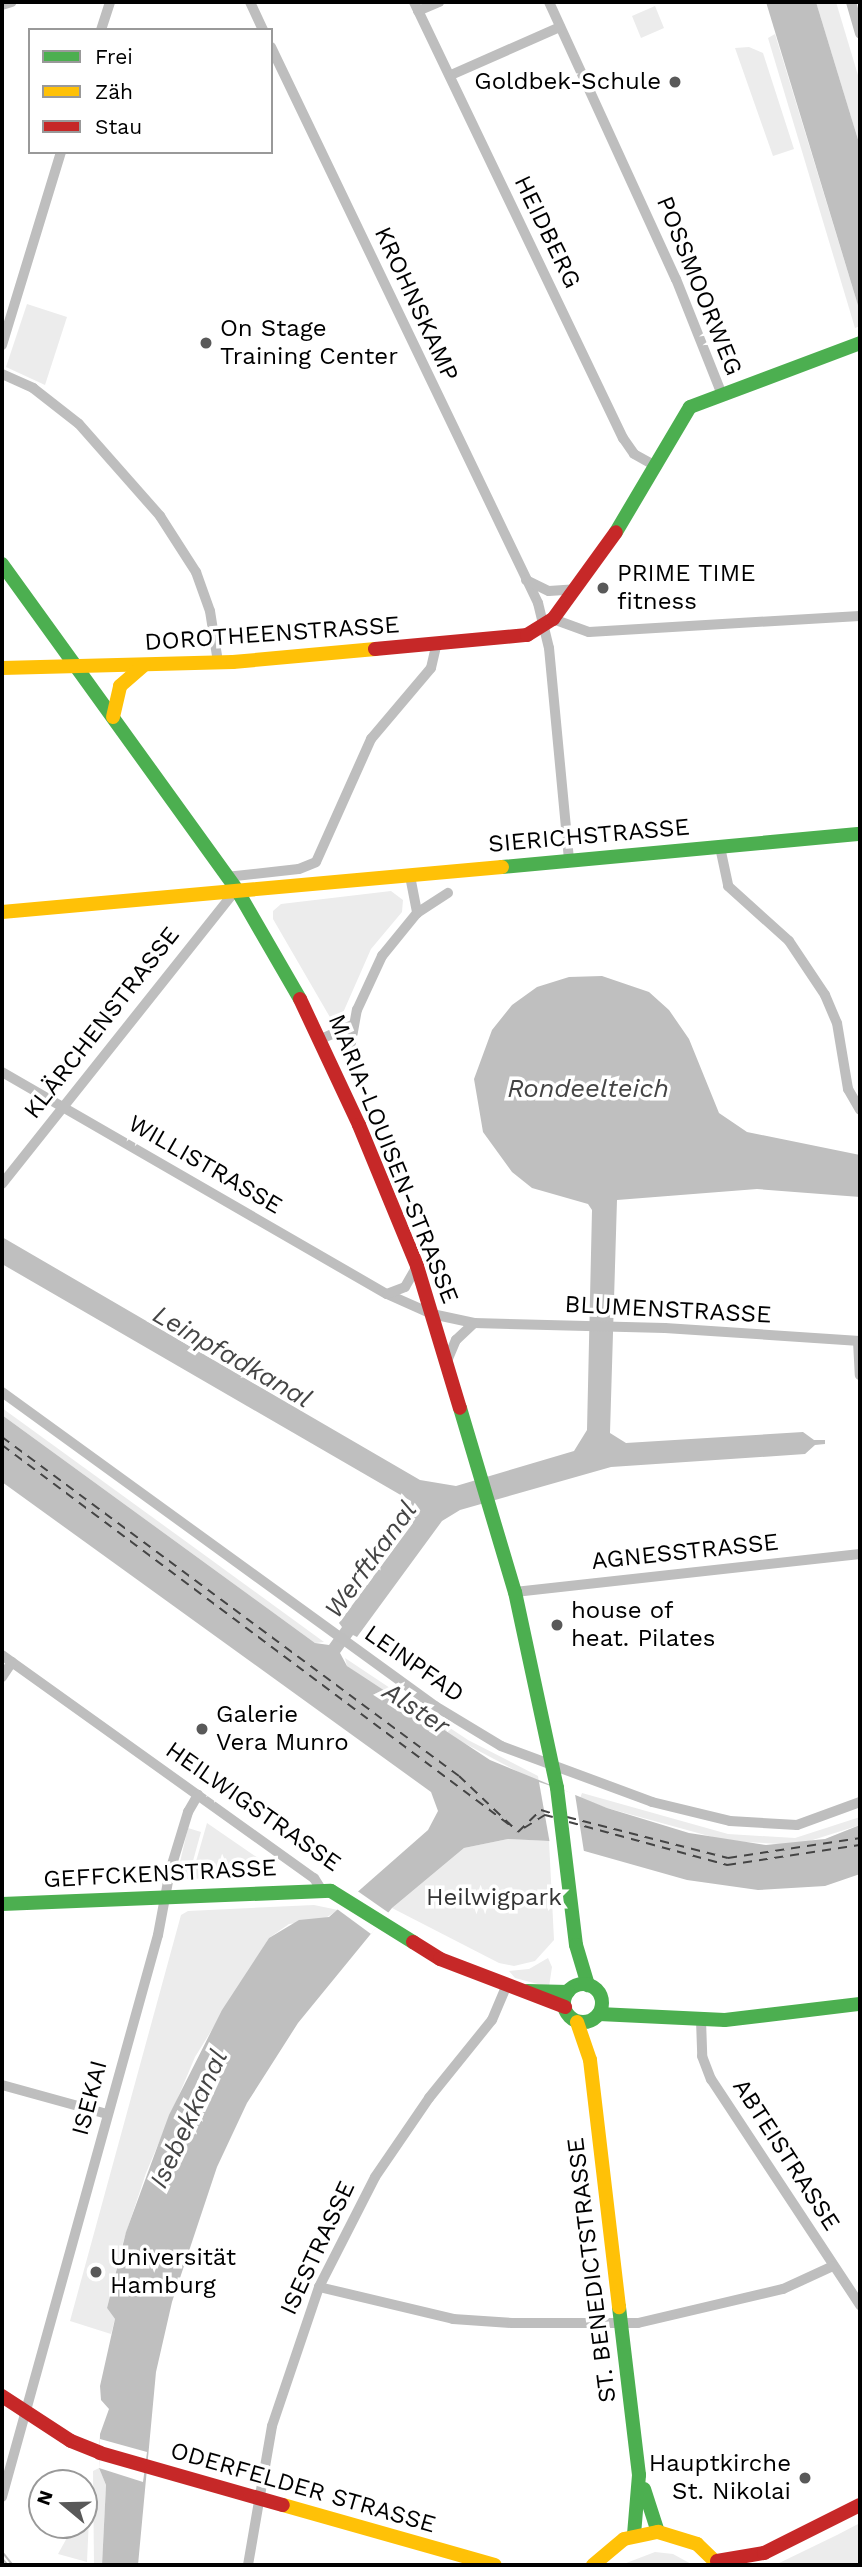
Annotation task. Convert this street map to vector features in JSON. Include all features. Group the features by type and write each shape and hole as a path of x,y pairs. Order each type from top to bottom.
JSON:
{"main road":[{"path":"721,392 860,343"},
{"name":"POSSMOORWEG","path":"548,623 575,589 657,467 685,411 721,392"},
{"name":"MARIA-LOUISEN-STRASSE","path":"2,564 237,890 288,972 321,1039 417,1266 484,1478 515,1592 553,1769 566,1850 576,1945 573,1993"},
{"name":"DOROTHEENSTRASSE","path":"2,668 218,662 436,646 515,638 548,623"},
{"path":"113,717 120,686 144,665"},
{"name":"SIERICHSTRASSE","path":"2,912 860,834"},
{"name":"GEFFCKENSTRASSE","path":"2,1904 321,1889"},
{"name":"HEILWIGSTRASSE","path":"321,1889 347,1899 380,1923 440,1959 527,1992 573,1993"},
{"path":"573,1993 598,1991 598,2012"},
{"name":"ST. BENEDICTSTRASSE","path":"573,1993 577,2022 590,2060 639,2475 634,2535"},
{"path":"577,2022 598,2012 701,2020 776,2017 860,2004"},
{"name":"ST. BENEDICTSTRASSE","path":"590,2060 598,2012"},
{"name":"ODERFELDER STRASSE","path":"2,2396 71,2441 100,2453 495,2565"},
{"name":"ST. BENEDICTSTRASSE","path":"639,2475 658,2532"},
{"path":"750,2565 764,2553 860,2505"},
{"path":"593,2565 606,2550 634,2535 658,2532 697,2543 718,2563 764,2553"}],"street":[{"path":"2,5 12,2"},
{"path":"102,28 110,2"},
{"path":"250,2 262,28"},
{"path":"416,6 439,2"},
{"name":"POSSMOORWEG","path":"549,2 676,279 721,392"},
{"path":"850,2 860,34"},
{"name":"HEIDBERG","path":"416,6 623,438 634,454 657,467"},
{"path":"451,75 560,27"},
{"name":"KROHNSKAMP","path":"274,59 548,623 569,861"},
{"path":"2,345 60,154"},
{"path":"2,374 33,388 79,424 160,516 196,572 210,611 218,662"},
{"path":"525,579 549,590 575,589"},
{"path":"548,623 589,632 860,617"},
{"path":"226,877 299,869 319,858 371,739 431,668 436,646"},
{"path":"720,847 729,888 789,941 825,995 837,1023 848,1089 860,1109"},
{"path":"299,869 322,884"},
{"path":"410,876 417,913"},
{"name":"KLÄRCHENSTRASSE","path":"2,1184 237,890"},
{"path":"351,1043 354,1024 373,971 417,913 449,893"},
{"path":"321,1039 354,1024"},
{"name":"WILLISTRASSE","path":"2,1072 387,1294 432,1314"},
{"path":"387,1294 405,1287 417,1266"},
{"name":"BLUMENSTRASSE","path":"432,1314 474,1323 612,1327 859,1341"},
{"path":"447,1361 456,1340 474,1323"},
{"path":"859,1341 860,1375"},
{"name":"LEINPFAD","path":"2,1392 347,1643 480,1734 553,1769 679,1811 753,1824 797,1825 860,1802"},
{"name":"AGNESSTRASSE","path":"515,1592 860,1554"},
{"name":"HEILWIGSTRASSE","path":"2,1655 314,1878 321,1889"},
{"path":"2,1677 12,1662"},
{"name":"ISEKAI","path":"2,2497 188,1812 198,1795"},
{"name":"ISESTRASSE","path":"248,2565 258,2499 277,2408 319,2287 375,2177 429,2098 492,2020 507,1985"},
{"name":"ABTEISTRASSE","path":"701,2020 706,2068 860,2305"},
{"path":"2,2085 107,2114"},
{"path":"319,2287 453,2319 512,2323 621,2322 700,2311 758,2296 800,2283 834,2266"}],"green space":[{"path":"816,2 836,2 860,82 860,146"},
{"path":"655,6 664,28 641,38 632,16"},
{"path":"775,34 860,312 860,326 855,328 768,38"},
{"path":"749,47 763,53 794,149 773,156 735,48"},
{"path":"27,304 67,317 45,385 6,367"},
{"path":"391,891 403,900 402,912 371,949 342,1015 331,1019 273,919 273,911 281,904"},
{"path":"2,1408 324,1642 315,1643 2,1415"},
{"path":"345,1658 468,1740 538,1776 539,1783 430,1725 347,1666"},
{"path":"582,1793 728,1834 795,1838 860,1817 860,1825 797,1845 727,1841 607,1808 580,1798"},
{"path":"207,1823 271,1867 271,1874 191,1879"},
{"path":"188,1828 201,1832 188,1879 176,1879"},
{"name":"Heilwigpark","path":"508,1839 549,1841 554,1940 535,1961 514,1966 499,1963 392,1908 464,1848"},
{"path":"314,1905 338,1910 324,1919 289,1924 269,1938 195,2057 146,2173 123,2242 107,2308 115,2319 111,2334 70,2321 181,1915 188,1911"},
{"path":"548,1958 552,1967 549,1987 515,1978 509,1971 529,1969"},
{"path":"99,2468 106,2485 102,2565 94,2565 94,2539 98,2539"},
{"path":"860,2523 860,2565 775,2565 837,2535"},
{"path":"66,2539 88,2539 87,2562 58,2554"},
{"path":"655,2552 673,2554 693,2565 621,2565"}],"water":[{"path":"766,2 816,2 860,146 860,312"},
{"path":"602,976 649,992 669,1010 689,1039 719,1113 747,1132 860,1155 860,1197 757,1189 617,1200 610,1433 626,1443 803,1432 814,1440 825,1440 825,1444 815,1445 805,1454 611,1467 460,1510 442,1521 357,1637 353,1635 340,1653 347,1666 490,1760 607,1808 689,1833 766,1845 825,1839 860,1825 860,1874 825,1886 758,1890 687,1880 549,1841 508,1839 464,1848 392,1908 298,2023 247,2103 217,2167 172,2302 156,2372 138,2565 102,2565 106,2485 99,2468 100,2434 109,2409 101,2400 100,2386 115,2319 107,2308 126,2232 169,2115 222,2010 269,1938 299,1920 329,1917 428,1830 438,1811 431,1792 2,1482 2,1415 315,1643 329,1645 342,1627 339,1623 413,1523 411,1501 2,1264 2,1237 420,1480 456,1486 574,1451 587,1430 592,1210 588,1204 532,1188 512,1172 483,1132 474,1079 492,1030 512,1005 537,987 569,977"}],"pier":[{"path":"539,1782 575,1794 584,1852 550,1844"},
{"path":"356,1890 389,1913 371,1934 337,1909"},
{"path":"100,2439 147,2452 143,2482 99,2468"}],"ferry route":[{"path":"2,1437 459,1776 518,1832 541,1810 554,1814"},
{"path":"2,1445 511,1826"},
{"path":"524,1828 545,1815 553,1817"},
{"path":"567,1817 728,1858 860,1838"},
{"path":"569,1822 727,1865 860,1845"}],"railway":[{"path":"2,2555 10,2565"}],"traffic: fast":[{"path":"616,532 690,407 860,343"},
{"path":"2,564 237,890 300,999"},
{"path":"502,867 860,834"},
{"path":"460,1408 515,1592 557,1788 576,1945 588,1985"},
{"path":"2,1904 331,1891 413,1942"},
{"path":"583,1984 596,1990 602,2003 596,2016 583,2022 570,2016 564,2003 570,1990 583,1984"},
{"path":"527,1991 568,1992"},
{"path":"599,2014 725,2020 860,2004"},
{"path":"619,2307 639,2475 634,2535"},
{"path":"644,2489 658,2532"}],"traffic: slow":[{"path":"2,668 233,662 375,649"},
{"path":"113,717 120,686 144,665"},
{"path":"2,912 502,867"},
{"path":"577,2022 590,2060 619,2307"},
{"path":"283,2505 495,2565"},
{"path":"593,2565 624,2539 658,2532 697,2544 719,2565"}],"traffic: jam":[{"path":"375,649 527,635 553,619 616,532"},
{"path":"300,999 359,1125 417,1266 460,1408"},
{"path":"413,1942 440,1959 565,2007"},
{"path":"2,2396 71,2441 100,2453 283,2505"},
{"path":"717,2561 764,2553 860,2505"}],"place":[{"name":"Goldbek-Schule","path":"675,82"},
{"name":"On Stage Training Center","path":"206,343"},
{"name":"PRIME TIME fitness","path":"603,588"},
{"name":"house of heat. Pilates","path":"557,1625"},
{"name":"Galerie Vera Munro","path":"202,1729"},
{"name":"Universität Hamburg","path":"96,2272"},
{"name":"Hauptkirche St. Nikolai","path":"805,2478"}],"water label":[{"name":"Rondeelteich","path":"588,1089"},
{"name":"Leinpfadkanal","path":"232,1357"},
{"name":"Werftkanal","path":"371,1560"},
{"name":"Alster","path":"416,1709"},
{"name":"Isebekkanal","path":"189,2119"}]}
